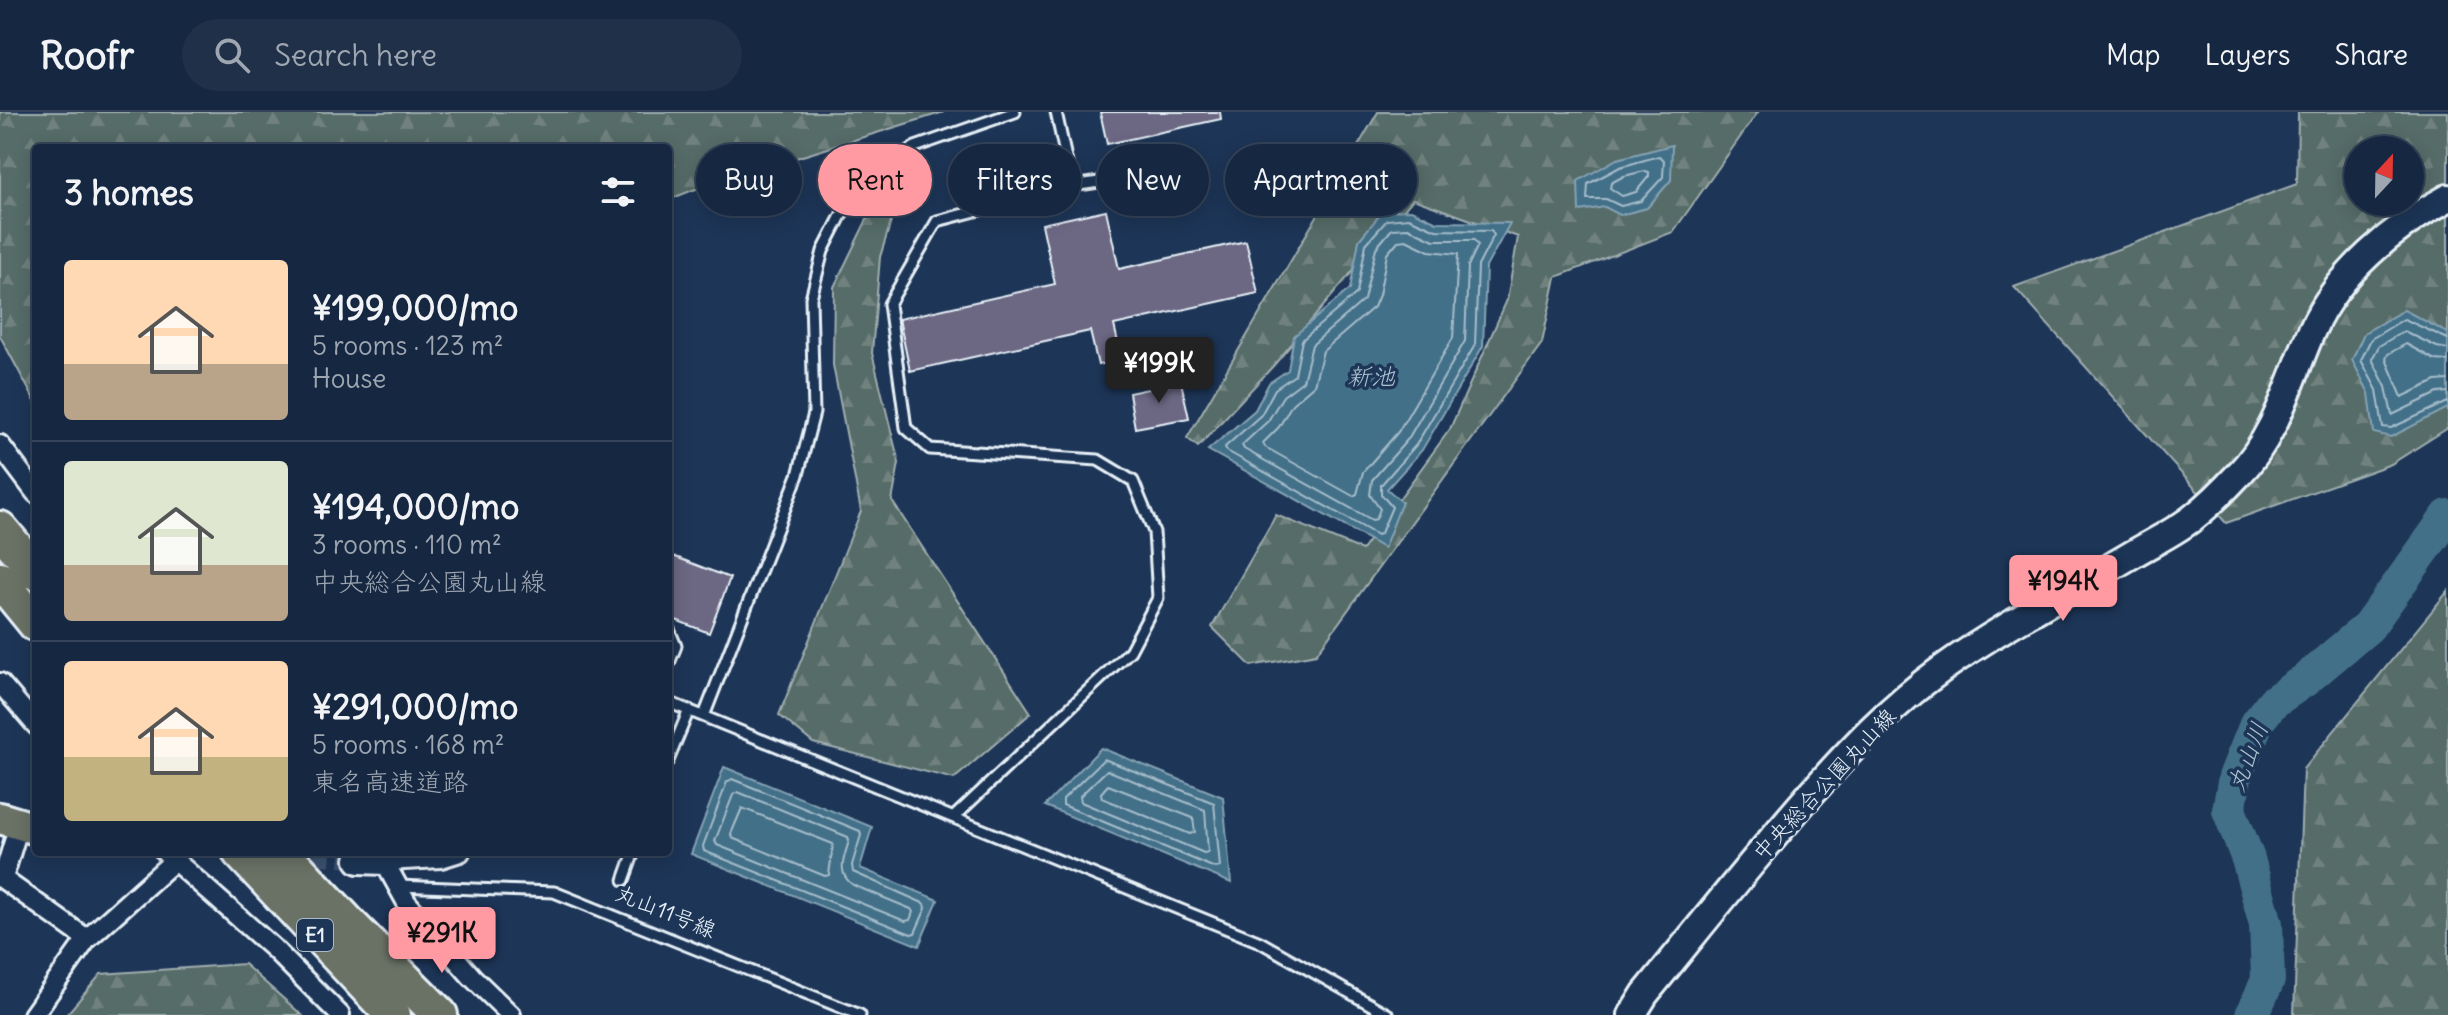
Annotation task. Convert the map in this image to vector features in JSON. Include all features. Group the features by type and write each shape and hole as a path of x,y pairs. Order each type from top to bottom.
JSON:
{"highway":[{"path":"0,529 32,567"},
{"path":"0,580 32,619"},
{"name":"E1","path":"244,856 393,1015"},
{"name":"E1","path":"286,856 440,1015"}],"street":[{"name":"中央総合公園丸山線","path":"1632,1015 1645,994 1759,853 1862,736 1903,698 2015,621 2193,518 2242,472 2264,440 2313,328 2332,294 2360,260 2448,198"},
{"path":"0,445 32,488"},
{"path":"0,683 32,720"},
{"path":"18,824 1,878 87,939"},
{"path":"33,1015 87,939 170,856 273,948 340,1015"},
{"path":"374,858 447,856"},
{"path":"374,858 398,886 407,903 472,977 511,1015"}],"lane":[{"path":"704,716 798,475 814,413 811,298 823,251 845,208 881,170 915,147 1015,112"},
{"path":"1056,112 1063,144"},
{"path":"954,817 1130,651 1158,598 1154,532 1133,481 1098,460 930,449 906,428 889,304 937,221 956,216"},
{"path":"672,636 676,646 672,656"},
{"path":"672,704 1260,942 1389,1015"},
{"path":"672,751 689,710"},
{"path":"624,880 633,856"},
{"name":"丸山11号線","path":"398,886 554,892 860,1015"}],"green space":[{"path":"0,112 944,112 841,144 818,144 818,151 802,156 802,144 696,144 696,189 672,198 672,144 32,144 32,396 0,336"},
{"path":"1378,112 1758,112 1673,232 1556,277 1542,343 1316,654 1251,666 1212,627 1276,515 1362,550 1450,429 1507,300 1518,237 1417,200 1417,144 1359,144"},
{"path":"2298,112 2448,112 2448,428 2391,464 2226,523 2014,287 2297,184"},
{"path":"869,216 893,216 880,257 872,353 899,463 892,501 1031,713 954,779 813,743 779,715 861,511 833,365 834,287"},
{"path":"1317,216 1399,216 1274,365 1198,447 1187,438"},
{"path":"2448,591 2448,1015 2294,1015 2303,769"},
{"path":"244,964 302,1015 66,1015 101,974"}],"water":[{"path":"1672,145 1671,180 1647,208 1620,215 1605,207 1579,211 1578,181 1617,159"},
{"name":"新池","path":"1417,213 1437,222 1510,223 1486,267 1483,346 1422,450 1387,489 1402,502 1384,548 1208,450 1255,410 1269,383 1288,370 1294,336 1350,289 1359,240 1379,216 1417,216"},
{"path":"2404,310 2448,333 2448,408 2391,437 2374,433 2369,393 2352,360 2364,333"},
{"path":"1101,748 1223,797 1231,883 1045,806"},
{"path":"724,767 872,827 860,868 938,900 919,946 691,854"}],"building":[{"path":"1100,112 1220,112 1221,119 1107,144"},
{"path":"1097,212 1097,216 1107,216 1119,269 1246,241 1258,293 1114,325 1122,360 1098,365 1090,331 910,371 899,319 1055,284 1042,224"},
{"path":"1181,382 1189,418 1135,428 1129,393"},
{"path":"672,556 730,578 709,633 672,619"}],"waterway":[{"name":"丸山川","path":"2252,1015 2268,980 2266,924 2248,859 2229,810 2235,777 2257,722 2273,702 2305,680 2368,627 2448,516"}],"tunnel":[{"path":"322,856 359,860"}]}
